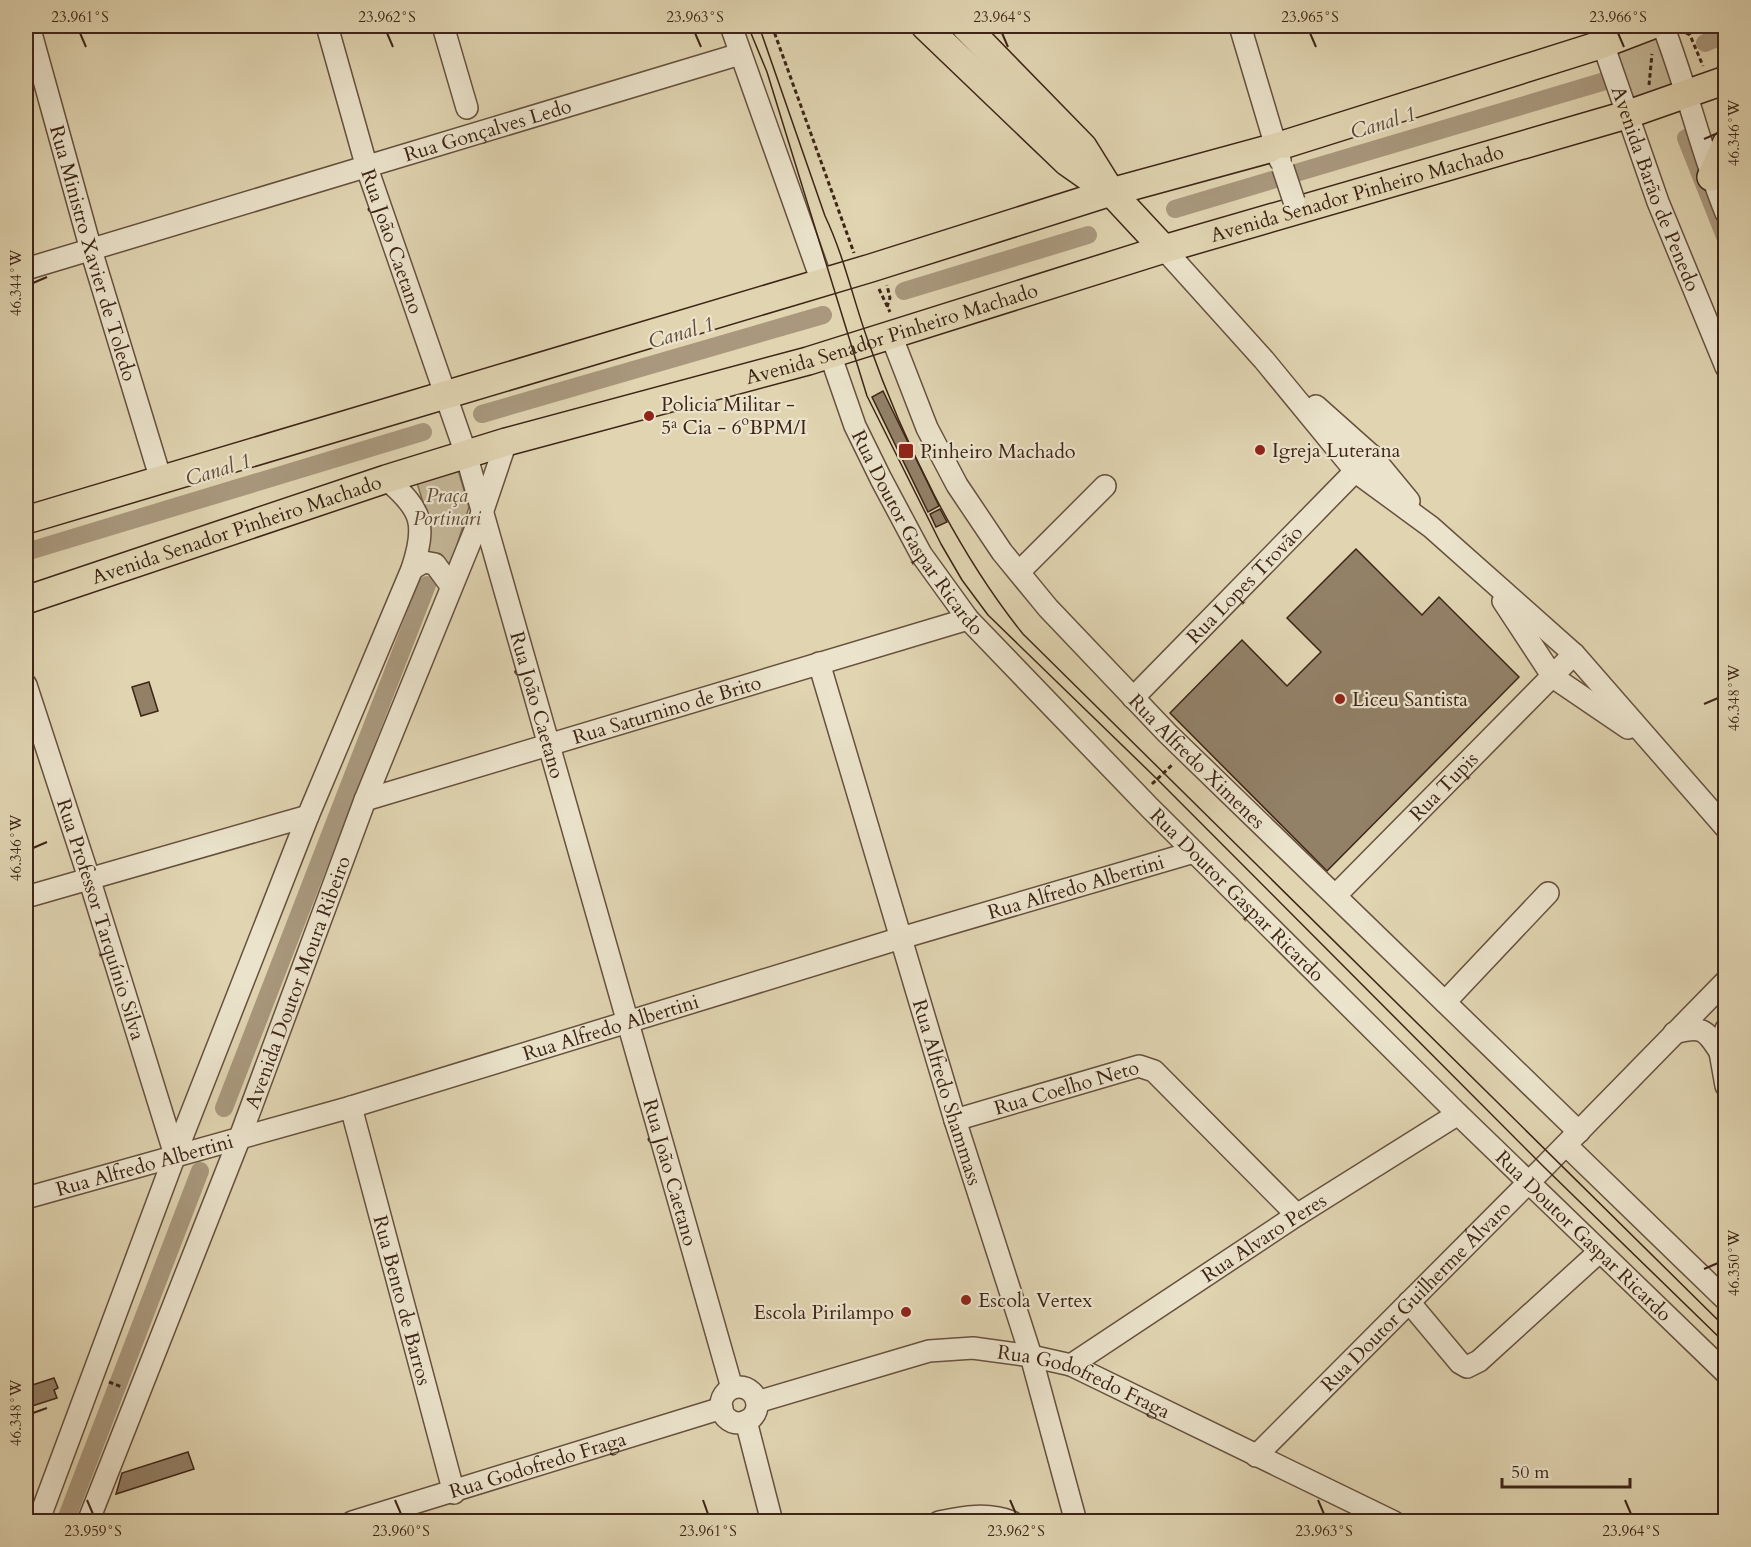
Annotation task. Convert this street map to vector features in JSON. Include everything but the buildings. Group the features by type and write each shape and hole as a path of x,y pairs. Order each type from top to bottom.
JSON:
{"main road":[{"path":"925,26 1066,162 1111,192"},
{"path":"965,26 1083,147 1111,192 1164,249"},
{"path":"26,520 448,400 822,282 874,277 1111,192 1280,158 1606,44 1650,26"},
{"name":"Avenida Senador Pinheiro Machado","path":"26,600 386,479 464,450 506,442 830,354 895,326 1164,249 1295,206 1625,112 1687,90 1725,80"},
{"path":"1711,177 1725,144"}],"street":[{"name":"Rua Ministro Xavier de Toledo","path":"29,26 91,250 161,480"},
{"name":"Rua João Caetano","path":"327,26 367,168 464,450 732,1389"},
{"path":"443,26 467,108"},
{"path":"731,26 822,282"},
{"path":"1240,26 1295,206"},
{"path":"1663,26 1687,90 1711,177 1725,213"},
{"name":"Avenida Barão de Penedo","path":"1606,44 1625,112 1658,202 1725,367"},
{"name":"Rua Gonçalves Ledo","path":"26,269 740,54"},
{"path":"1164,249 1264,360 1356,472 1431,527 1574,654 1723,824"},
{"name":"Rua Alfredo Ximenes","path":"895,326 927,428 957,485 972,510 1048,608 1133,698 1445,1002 1725,1300"},
{"name":"Rua Doutor Gaspar Ricardo","path":"830,354 855,426 890,497 921,554 968,619 1194,852 1458,1114 1725,1373"},
{"path":"1264,360 1371,455 1431,527"},
{"name":"Avenida Doutor Moura Ribeiro","path":"88,1521 364,800 482,513 506,442"},
{"name":"Rua Lopes Trovão","path":"1133,698 1371,455"},
{"path":"38,1521 308,816 412,569 419,547 421,527 417,510 406,495 386,479"},
{"path":"1019,572 1105,486"},
{"path":"412,569 424,562 435,564 451,586"},
{"path":"1489,579 1553,677 1653,746"},
{"name":"Rua Saturnino de Brito","path":"364,800 968,619"},
{"name":"Rua Tupis","path":"1336,895 1574,654"},
{"name":"Rua Alfredo Shammass","path":"819,663 955,1120 1031,1356 1076,1521"},
{"name":"Rua Professor Tarquínio Silva","path":"26,685 180,1153"},
{"path":"26,897 308,816"},
{"name":"Rua Alfredo Albertini","path":"26,1198 180,1153 351,1107 901,938 1194,852"},
{"path":"1445,1002 1548,893"},
{"name":"Rua Doutor Guilherme Álvaro","path":"1256,1456 1529,1183 1725,981"},
{"path":"1674,1033 1695,1028 1703,1030 1720,1052"},
{"path":"1725,1029 1720,1052 1725,1086"},
{"name":"Rua Coelho Neto","path":"955,1120 1139,1066 1154,1071 1297,1215"},
{"name":"Rua Bento de Barros","path":"351,1107 454,1493"},
{"name":"Rua Alvaro Peres","path":"1071,1365 1297,1215 1458,1114"},
{"path":"1409,1302 1460,1363 1467,1367 1479,1361 1559,1291 1599,1252"},
{"name":"Rua Godofredo Fraga","path":"757,1402 930,1351 973,1348 1031,1356 1071,1365 1394,1521"},
{"path":"732,1389 747,1389 757,1402 755,1413 746,1421 731,1420 722,1408 723,1397 732,1389"},
{"name":"Rua Godofredo Fraga","path":"352,1521 454,1493 722,1408"},
{"path":"746,1421 772,1521"},
{"path":"939,1521 975,1516 1012,1521"}],"path":[{"path":"772,26 856,259 874,277 888,286 891,298 887,308"},
{"path":"874,277 895,326"},
{"path":"1156,793 1150,787 1175,762 1168,756"},
{"path":"105,1380 126,1389"}],"green space":[{"path":"1656,32 1678,90 1634,107 1611,50"},
{"name":"Praça Portinari","path":"458,470 469,507 451,564 427,555 427,515 417,483"}],"waterway":[{"name":"Canal 1","path":"1705,43 1726,34"},
{"name":"Canal 1","path":"1175,209 1605,81"},
{"path":"1686,138 1726,239"},
{"name":"Canal 1","path":"904,291 1088,235"},
{"name":"Canal 1","path":"482,414 823,315"},
{"name":"Canal 1","path":"26,552 423,432"},
{"path":"224,1108 427,585"},
{"path":"65,1522 200,1171"}],"tram line":[{"path":"748,26 767,72 867,396 941,544 962,580 988,615 1157,779 1544,1167 1726,1344"},
{"path":"759,26 825,216 838,246 882,379 934,494 954,532 999,602 1023,634 1726,1328"}],"place":[{"name":"Policia Militar - 5ª Cia - 6ºBPM/I","path":"649,416"},
{"name":"Igreja Luterana","path":"1260,450"},
{"name":"Pinheiro Machado","path":"906,451"},
{"name":"Liceu Santista","path":"1340,699"},
{"name":"Escola Vertex","path":"966,1300"},
{"name":"Escola Pirilampo","path":"906,1312"}]}
